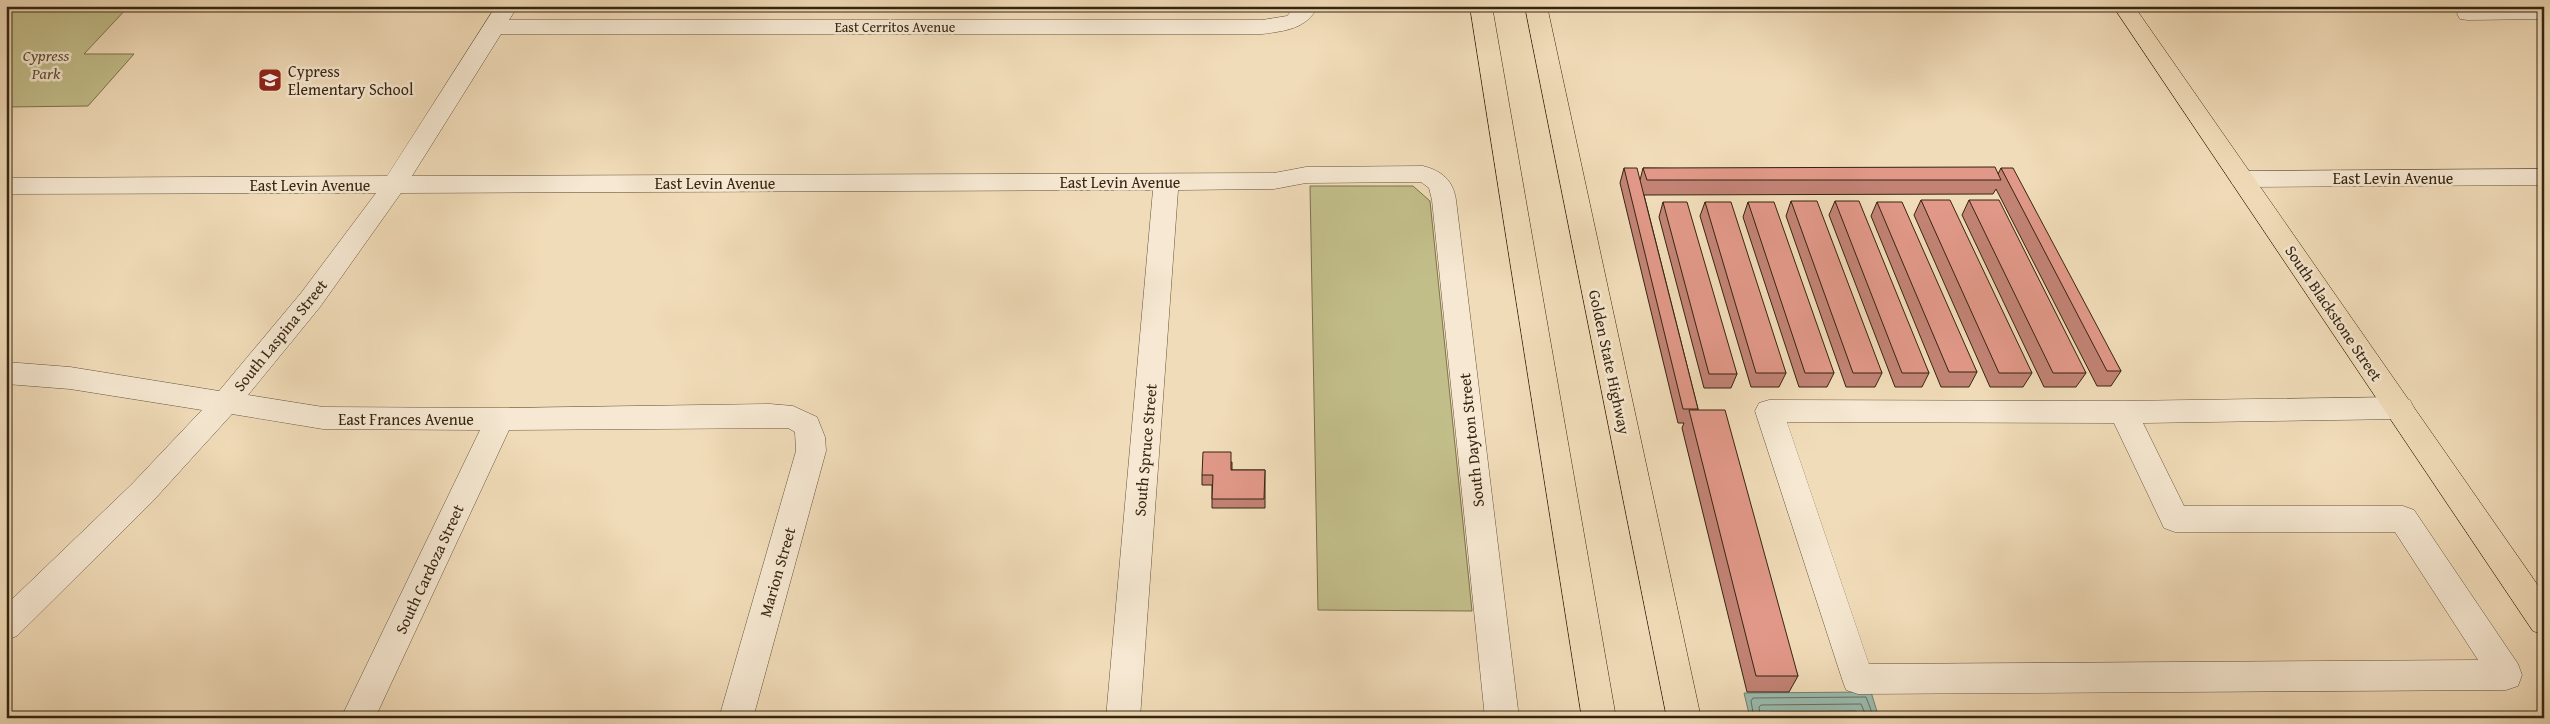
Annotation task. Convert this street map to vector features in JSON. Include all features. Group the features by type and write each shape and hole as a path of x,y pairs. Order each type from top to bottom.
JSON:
{"main road":[{"path":"1481,6 1599,718"},
{"name":"Golden State Highway","path":"1536,6 1684,718"},
{"name":"South Blackstone Street","path":"2124,6 2544,621"}],"street":[{"path":"623,27 634,6"},
{"path":"739,27 748,6"},
{"name":"East Cerritos Avenue","path":"501,17 623,27 1262,27 1282,25 1301,13"},
{"path":"2468,14 2544,13"},
{"name":"South Laspina Street","path":"6,626 108,528 226,403 316,292 394,184 501,17"},
{"name":"East Levin Avenue","path":"6,186 1166,182 1274,181 1306,175 1422,174"},
{"name":"South Dayton Street","path":"1422,174 1432,177 1438,182 1444,200 1502,718"},
{"name":"East Levin Avenue","path":"2242,179 2544,177"},
{"name":"South Spruce Street","path":"1123,718 1166,182"},
{"name":"East Frances Avenue","path":"6,373 70,378 323,418 500,420 770,415 793,417 807,425"},
{"path":"2123,412 2175,518 2403,519 2506,675 1858,679 1768,411 2123,412 2400,408"},
{"name":"South Cardoza Street","path":"358,718 500,420"},
{"name":"Marion Street","path":"736,718 811,451 811,437 807,425"}],"green space":[{"name":"Cypress Park","path":"6,6 129,6 84,54 134,54 88,106 6,107"},
{"path":"1310,186 1413,186 1430,201 1472,611 1318,610"}],"water":[{"path":"1871,692 1879,718 1750,718 1744,693"}],"building":[{"path":"1995,167 2001,180 1647,180 1643,168"},
{"path":"1624,168 1637,168 1698,409 1683,409"},
{"path":"2001,168 2013,168 2121,371 2107,371"},
{"path":"1921,200 1950,200 2032,373 1999,373"},
{"path":"1969,200 1999,200 2086,373 2053,373"},
{"path":"1791,201 1817,201 1882,373 1853,373"},
{"path":"1835,201 1859,201 1929,373 1902,373"},
{"path":"1663,202 1687,202 1737,374 1709,374"},
{"path":"1705,202 1731,202 1786,373 1756,373"},
{"path":"1748,202 1774,202 1834,373 1805,373"},
{"path":"1877,202 1902,202 1977,372 1949,372"},
{"path":"1689,410 1725,410 1798,676 1756,676"},
{"path":"1203,452 1231,452 1231,470 1265,470 1264,499 1212,499 1213,475 1202,475"}],"place":[{"name":"Cypress Elementary School","path":"270,80"}]}
